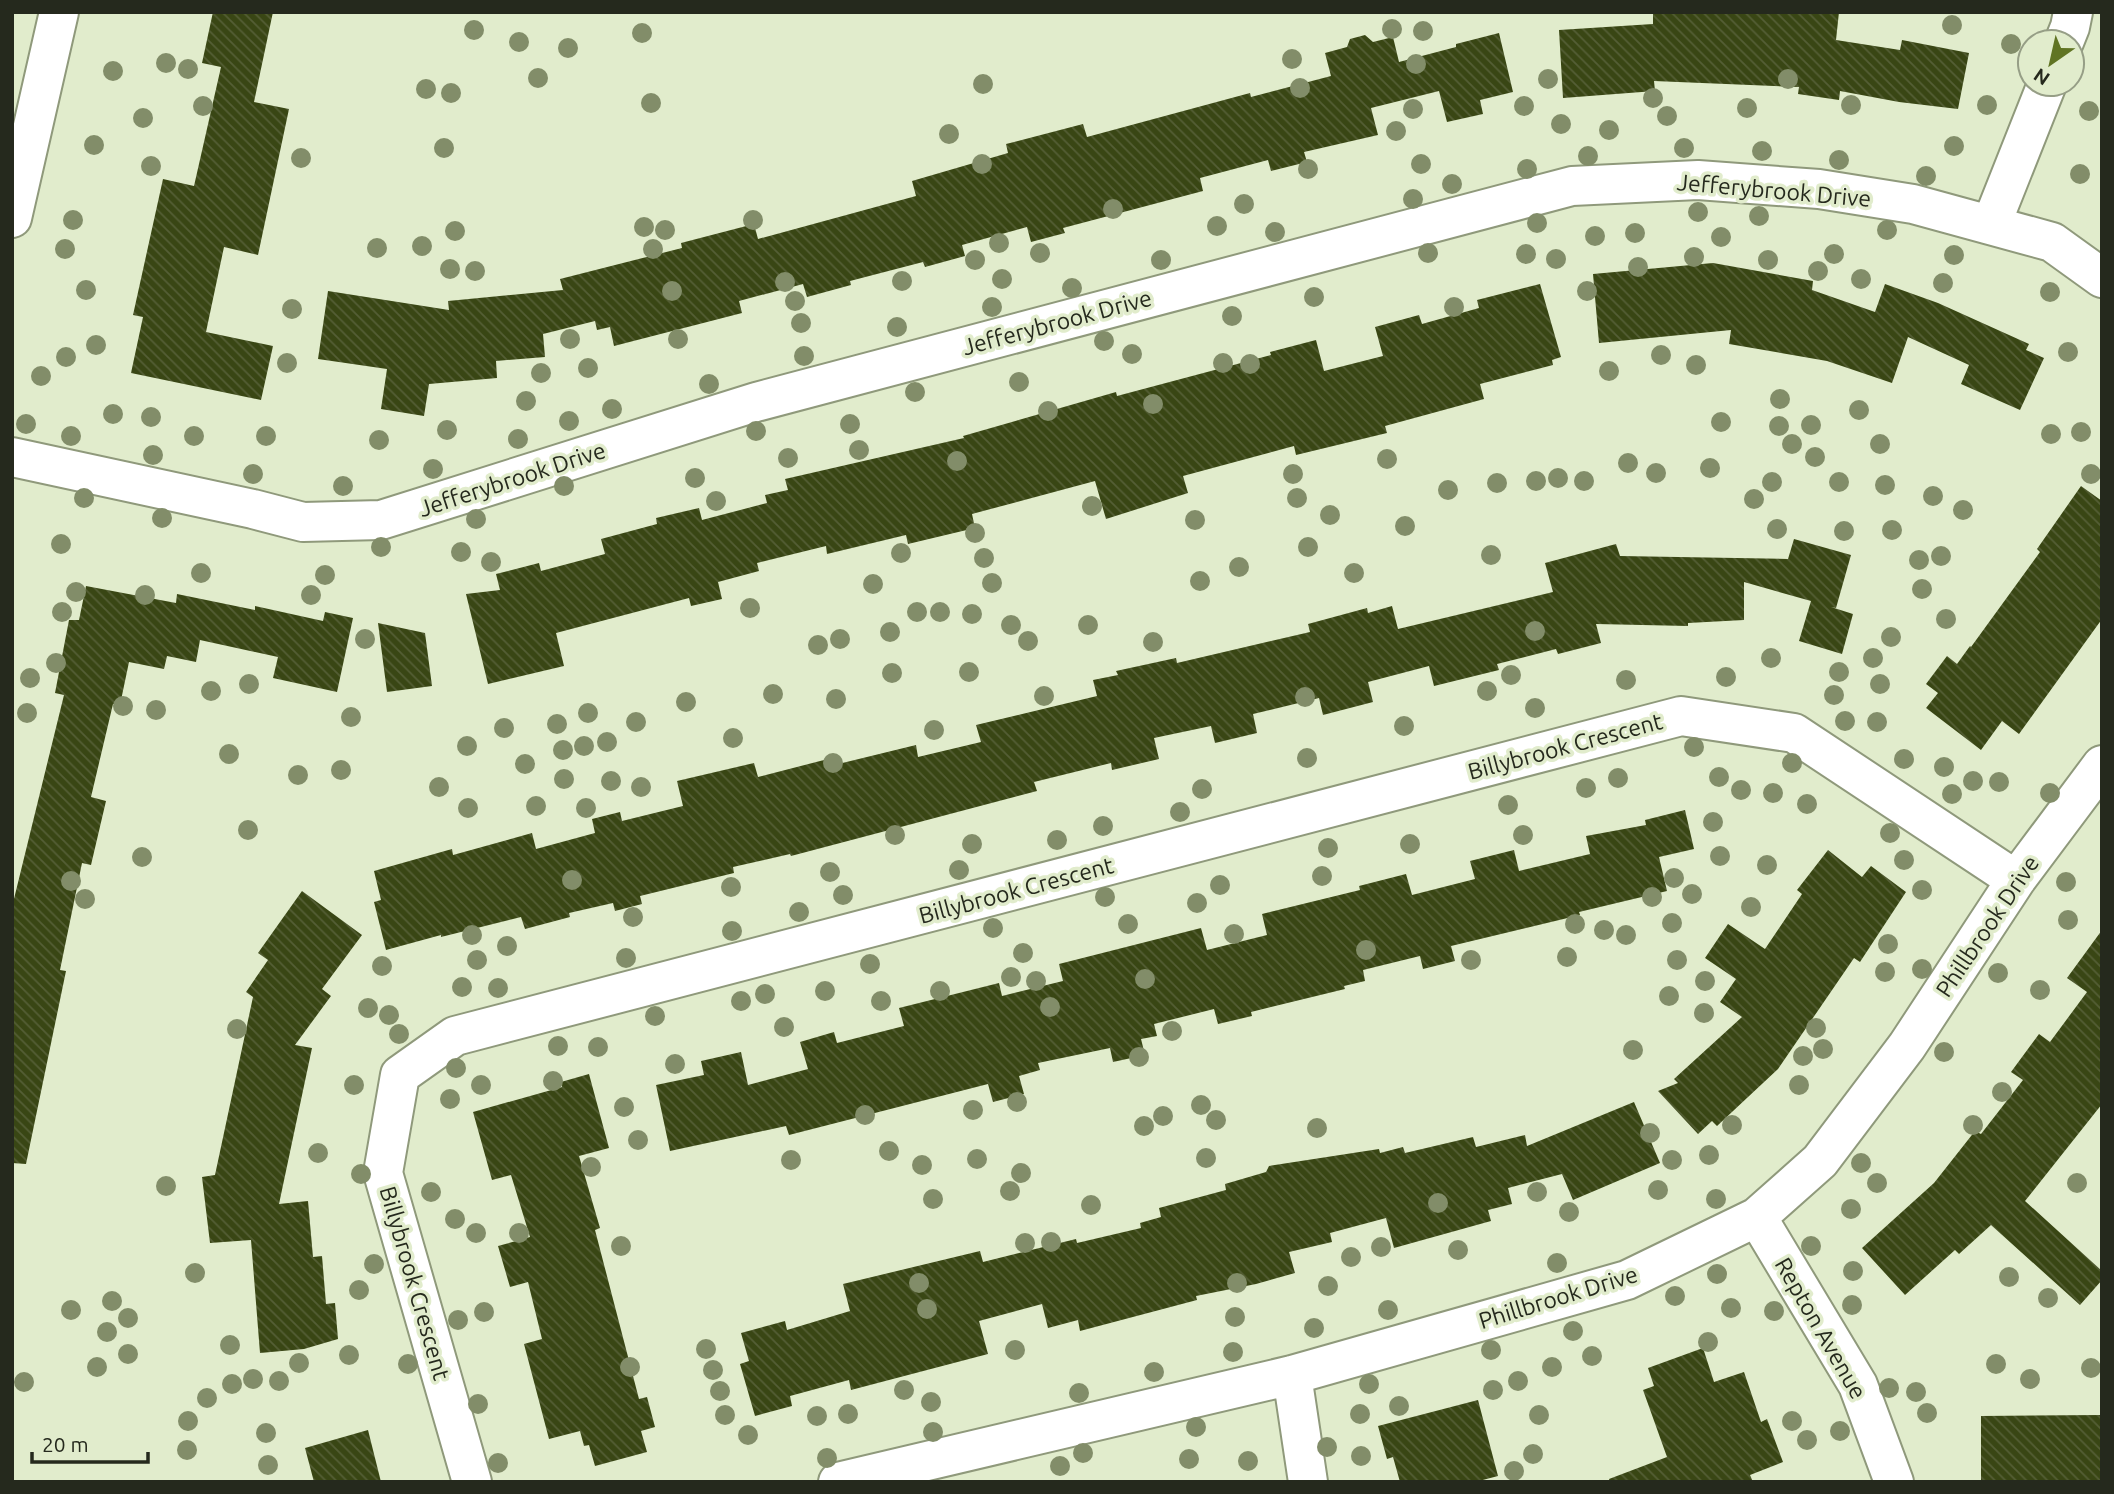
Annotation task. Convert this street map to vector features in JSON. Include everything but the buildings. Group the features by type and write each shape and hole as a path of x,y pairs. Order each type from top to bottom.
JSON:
{"street":[{"path":"12,218 59,12"},
{"path":"1991,225 2041,98"},
{"name":"Jefferybrook Drive","path":"12,457 303,522 381,520 756,402 1572,186 1698,180 1819,189 1913,204 2052,242 2102,278"},
{"name":"Billybrook Crescent","path":"472,1482 383,1172 400,1075 455,1036 1681,716 1794,733 2016,880"},
{"name":"Phillbrook Drive","path":"838,1482 1292,1375 1627,1280 1757,1217 1820,1161 1907,1046 2016,880 2102,765"},
{"name":"Repton Avenue","path":"1757,1217 1858,1385 1894,1482"},
{"path":"1292,1375 1308,1482"}]}
